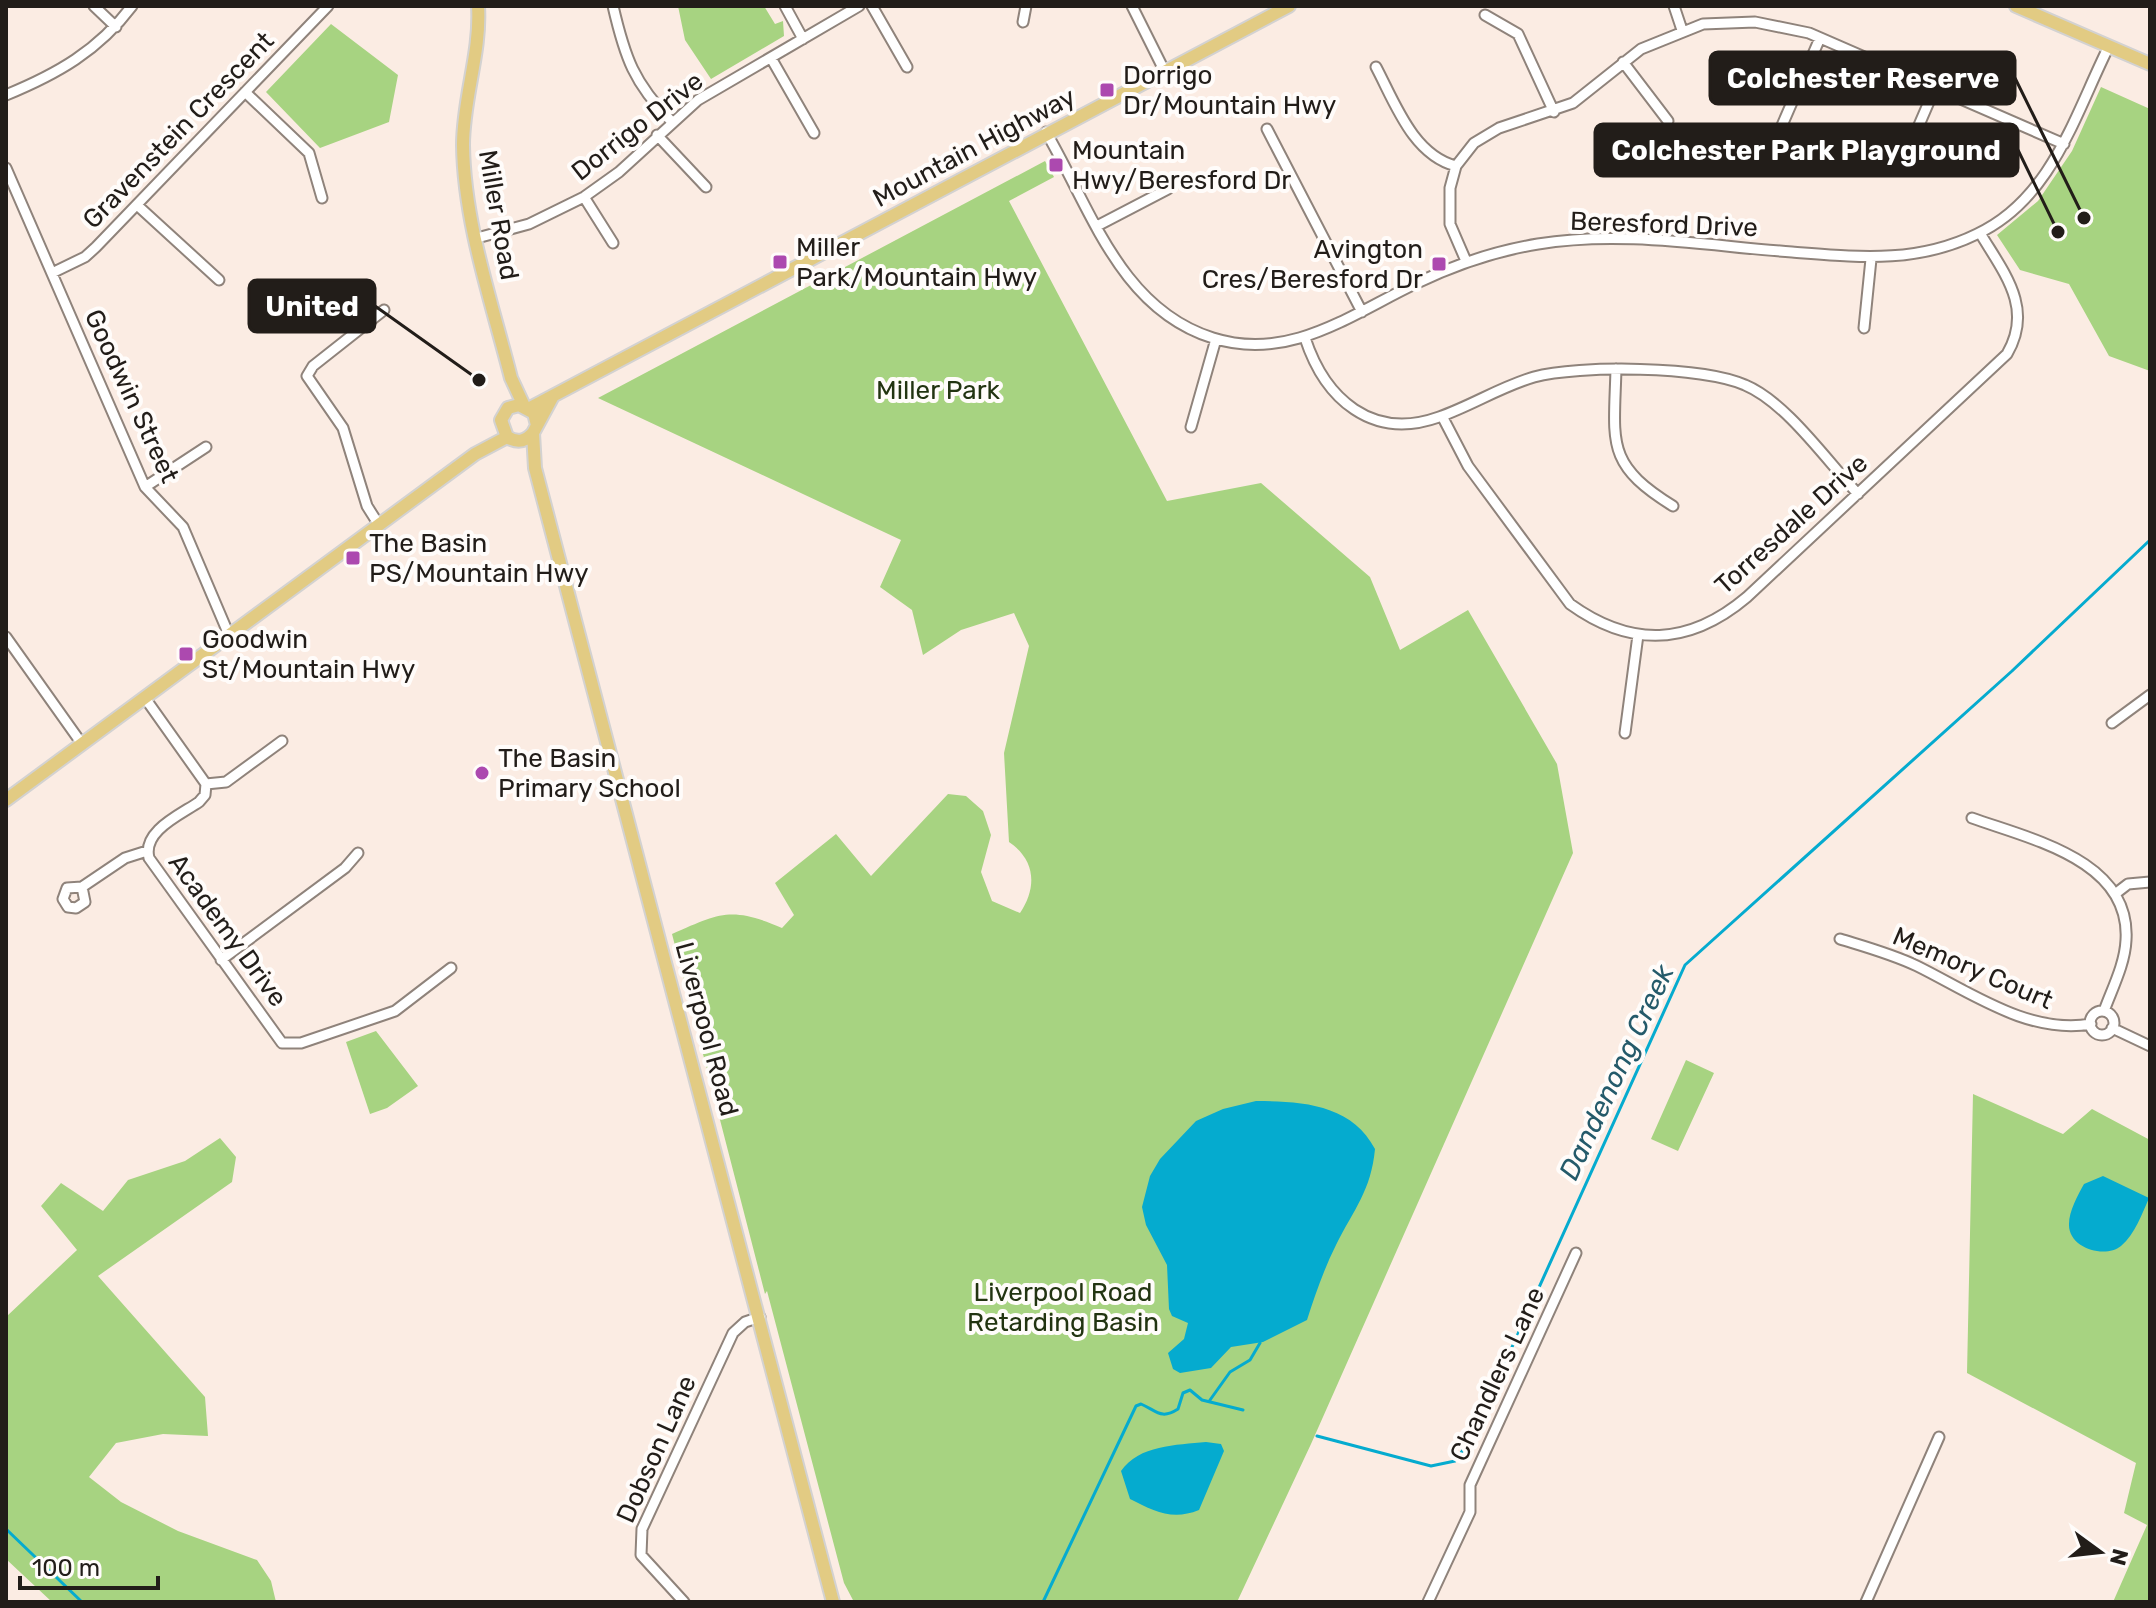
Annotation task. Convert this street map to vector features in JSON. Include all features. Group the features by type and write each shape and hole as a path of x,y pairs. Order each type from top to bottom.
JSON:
{"main road":[{"name":"Miller Road","path":"478,6 476,52 463,144 477,238 512,383 527,407 535,429"},
{"name":"Mountain Highway","path":"527,407 1289,6"},
{"path":"2016,6 2150,64"},
{"name":"Miller Road","path":"507,435 512,383"},
{"path":"6,800 475,454 507,435 521,441 535,429 553,396"},
{"path":"508,408 527,407"},
{"name":"Liverpool Road","path":"535,429 535,468 833,1602"},
{"name":"Liverpool Road","path":"507,435 535,468"}],"street":[{"path":"94,6 116,27"},
{"path":"6,95 64,69 116,27 132,6"},
{"name":"Gravenstein Crescent","path":"52,273 85,257 328,6"},
{"path":"613,6 630,69 649,98 671,121"},
{"path":"785,6 803,39"},
{"name":"Dorrigo Drive","path":"477,238 529,224 584,197 619,172 671,121 698,100 859,6"},
{"path":"872,6 907,67"},
{"path":"1023,22 1026,6"},
{"path":"1132,6 1165,72"},
{"path":"1674,6 1682,30"},
{"path":"1485,15 1518,34 1554,112"},
{"path":"1466,261 1450,224 1450,188 1456,166 1486,134 1573,103 1623,62 1651,44 1682,30 1719,21 1755,22 1820,38 2064,144"},
{"path":"1780,130 1820,38"},
{"name":"Beresford Drive","path":"1046,132 1133,286 1162,313 1216,339 1274,344 1305,338 1466,261 1538,244 1606,239 1871,259 1931,252 1980,233 2027,195 2064,144 2109,46"},
{"path":"771,58 814,133"},
{"path":"1623,62 1668,121"},
{"path":"1376,67 1413,135 1427,151 1456,166"},
{"path":"1905,139 1916,132 1935,88"},
{"path":"245,92 309,153 322,198"},
{"path":"1267,129 1362,312"},
{"path":"657,135 706,187"},
{"name":"Goodwin Street","path":"6,168 145,487 183,527 229,635"},
{"path":"1097,226 1168,189"},
{"path":"584,197 613,243"},
{"path":"137,205 219,280"},
{"name":"Torresdale Drive","path":"1442,416 1468,466 1565,598 1607,626 1638,635 1687,632 1721,617 2002,361 2016,339 2020,318 2015,293 1980,233"},
{"path":"1864,328 1871,259"},
{"path":"379,525 367,506 343,428 307,376 313,366 384,310"},
{"path":"1305,338 1322,379 1351,407 1392,423 1442,416 1500,388 1537,376 1616,369 1714,376 1746,385 1768,399 1858,494"},
{"path":"1191,427 1216,339"},
{"path":"1616,369 1614,428 1616,448 1623,465 1643,487 1673,506"},
{"path":"145,487 206,447"},
{"path":"1625,733 1638,635"},
{"path":"6,637 82,744"},
{"path":"2112,723 2129,714 2150,695"},
{"path":"145,698 206,784 226,782 282,741"},
{"name":"Academy Drive","path":"206,784 205,795 199,802 152,835 147,851 152,865 282,1043 291,1045 395,1011 451,968"},
{"path":"1972,818 2051,847 2082,863 2115,894 2124,915 2127,941 2104,1011 2093,1016 2091,1024 2098,1034 2106,1034 2112,1028 2111,1016 2104,1011"},
{"path":"82,887 125,858 147,851"},
{"path":"221,960 345,868 358,853"},
{"path":"2115,894 2128,884 2150,882"},
{"name":"Memory Court","path":"1840,939 1887,953 1974,996 2050,1025 2065,1028 2091,1024"},
{"path":"2112,1028 2150,1046"},
{"name":"Chandlers Lane","path":"1428,1602 1470,1512 1470,1485 1576,1253"},
{"name":"Dobson Lane","path":"684,1602 641,1555 642,1529 733,1333 745,1322 760,1317"},
{"path":"1866,1602 1939,1437"}],"green space":[{"path":"678,6 764,6 775,24 783,21 784,36 711,79 685,40"},
{"path":"331,24 398,75 389,122 320,148 266,92"},
{"path":"2101,87 2150,109 2150,371 2109,356 2069,284 2020,270 1997,235 2038,201 2072,151"},
{"path":"1045,161 1054,177 1009,201 1167,501 1261,483 1370,577 1400,650 1468,610 1557,764 1573,853 1311,1444 1237,1602 854,1602 844,1583 767,1291 765,1294 672,934 726,915 750,917 782,928 794,915 775,883 836,834 871,876 948,794 966,796 983,811 991,835 981,872 992,901 1020,913 1029,894 1031,875 1024,857 1009,842 1004,753 1029,646 1014,613 961,630 923,655 912,610 880,587 901,540 598,398"},
{"path":"376,1031 418,1086 387,1108 370,1114 346,1042"},
{"path":"1686,1060 1714,1073 1678,1151 1651,1139"},
{"path":"1973,1094 2063,1134 2092,1109 2150,1140 2150,1602 2113,1602 2147,1525 2124,1513 2136,1463 1967,1373"},
{"path":"220,1138 236,1157 232,1182 98,1276 205,1397 208,1436 163,1434 116,1443 89,1477 121,1502 178,1531 257,1560 271,1581 276,1602 52,1602 6,1559 6,1317 77,1250 41,1206 61,1183 103,1211 128,1180 185,1161"}],"water":[{"path":"1256,1101 1307,1104 1339,1114 1353,1123 1375,1149 1370,1177 1328,1263 1307,1320 1263,1342 1231,1347 1211,1368 1180,1373 1173,1369 1168,1353 1184,1339 1188,1323 1172,1316 1169,1309 1167,1265 1146,1225 1142,1207 1150,1176 1160,1159 1196,1121 1223,1109"},
{"path":"2103,1176 2149,1198 2138,1224 2126,1241 2114,1250 2097,1251 2074,1239 2069,1219 2084,1184"},
{"path":"1206,1442 1221,1444 1224,1451 1199,1510 1172,1515 1130,1499 1121,1471 1129,1462 1159,1448"}],"waterway":[{"name":"Dandenong Creek","path":"1317,1436 1431,1466 1455,1461 1469,1442 1685,965 2012,671 2150,540"},
{"path":"1210,1400 1230,1372 1250,1360 1260,1343"},
{"name":"Dandenong Creek","path":"1043,1602 1136,1406 1141,1404 1167,1414 1178,1409 1183,1393 1190,1390 1202,1400 1243,1410"},
{"path":"6,1529 82,1602"}],"place":[{"name":"Dorrigo Dr/Mountain Hwy","path":"1107,90"},
{"name":"Mountain Hwy/Beresford Dr","path":"1056,165"},
{"name":"Colchester Reserve","path":"2084,218"},
{"name":"Colchester Park Playground","path":"2058,232"},
{"name":"Miller Park/Mountain Hwy","path":"780,262"},
{"name":"Avington Cres/Beresford Dr","path":"1439,264"},
{"name":"United","path":"479,380"},
{"name":"The Basin PS/Mountain Hwy","path":"353,558"},
{"name":"Goodwin St/Mountain Hwy","path":"186,654"},
{"name":"The Basin Primary School","path":"482,773"}],"park label":[{"name":"Miller Park","path":"938,390"},
{"name":"Liverpool Road Retarding Basin","path":"1063,1307"}]}
